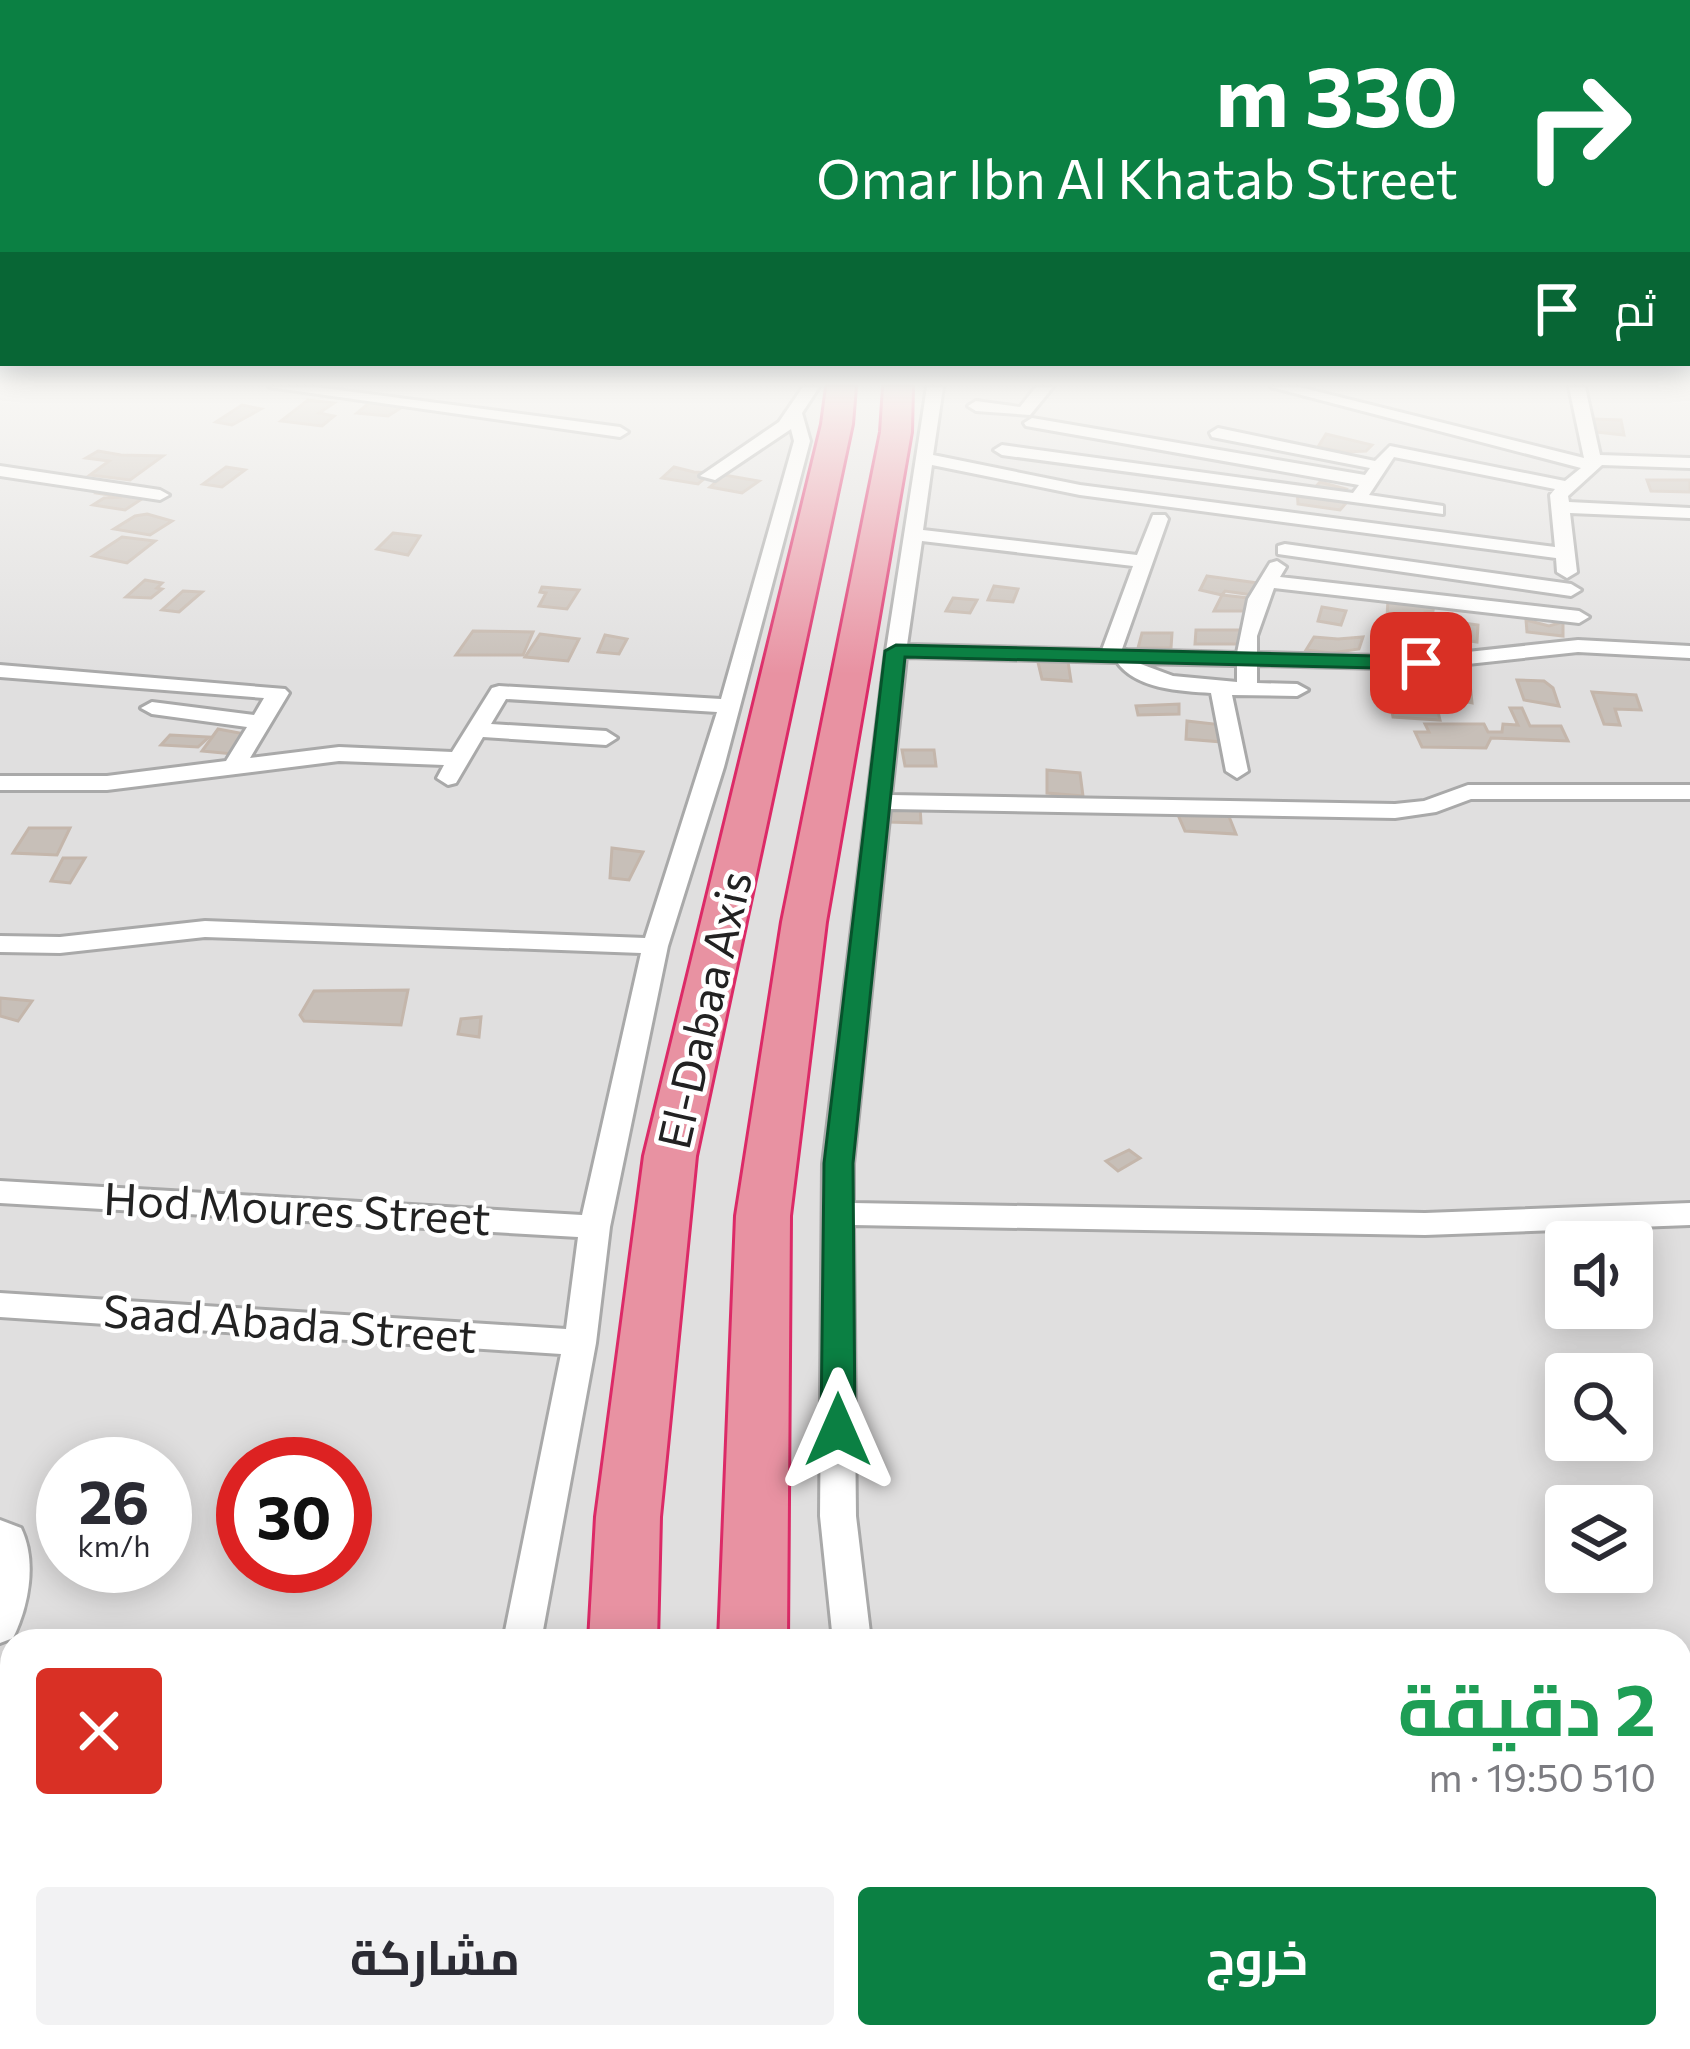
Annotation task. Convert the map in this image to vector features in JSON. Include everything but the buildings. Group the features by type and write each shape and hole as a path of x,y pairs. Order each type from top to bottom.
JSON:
{"highway":[{"name":"El-Dabaa Axis","path":"623,1629 628,1517 667,1174 824,483"},
{"name":"El-Dabaa Axis","path":"753,1629 763,1216 803,922 886,483"}],"street":[{"path":"79,483 160,495"},
{"path":"524,1629 580,1343 595,1227 655,946 790,483"},
{"path":"851,1629 838,1516 838,1163 896,651 920,483"},
{"path":"1045,483 1565,554"},
{"path":"1229,483 1437,510"},
{"path":"1247,688 1245,658 1258,599 1271,582 1304,493 1313,483"},
{"path":"1357,500 1367,483"},
{"path":"1548,483 1569,487"},
{"path":"1574,483 1558,495 1579,617 1579,646"},
{"path":"1560,507 1690,514"},
{"path":"1116,655 1159,519"},
{"path":"913,534 1145,562"},
{"path":"1286,550 1571,590"},
{"path":"1271,582 1579,617"},
{"path":"896,651 1421,663 1579,646 1690,652"},
{"path":"1116,655 1144,677 1297,690"},
{"path":"1291,659 1303,719"},
{"path":"0,671 278,693 234,766"},
{"path":"1220,686 1237,771"},
{"path":"0,783 107,783 339,754 454,768 494,695 728,706"},
{"path":"152,708 261,722"},
{"path":"475,730 606,738"},
{"path":"880,802 1395,811 1468,792 1690,793"},
{"path":"0,944 60,945 205,928 655,946"},
{"name":"Hod Moures Street","path":"0,1192 595,1227"},
{"path":"838,1214 1425,1224 1690,1214"},
{"name":"Saad Abada Street","path":"0,1305 580,1343"},
{"path":"0,1535 8,1539 14,1560 0,1627"}],"shaded area":[{"path":"0,483 1690,483 1690,1629 0,1629"}],"route":[{"path":"838,1430 838,1163 896,651 1421,663"}]}
